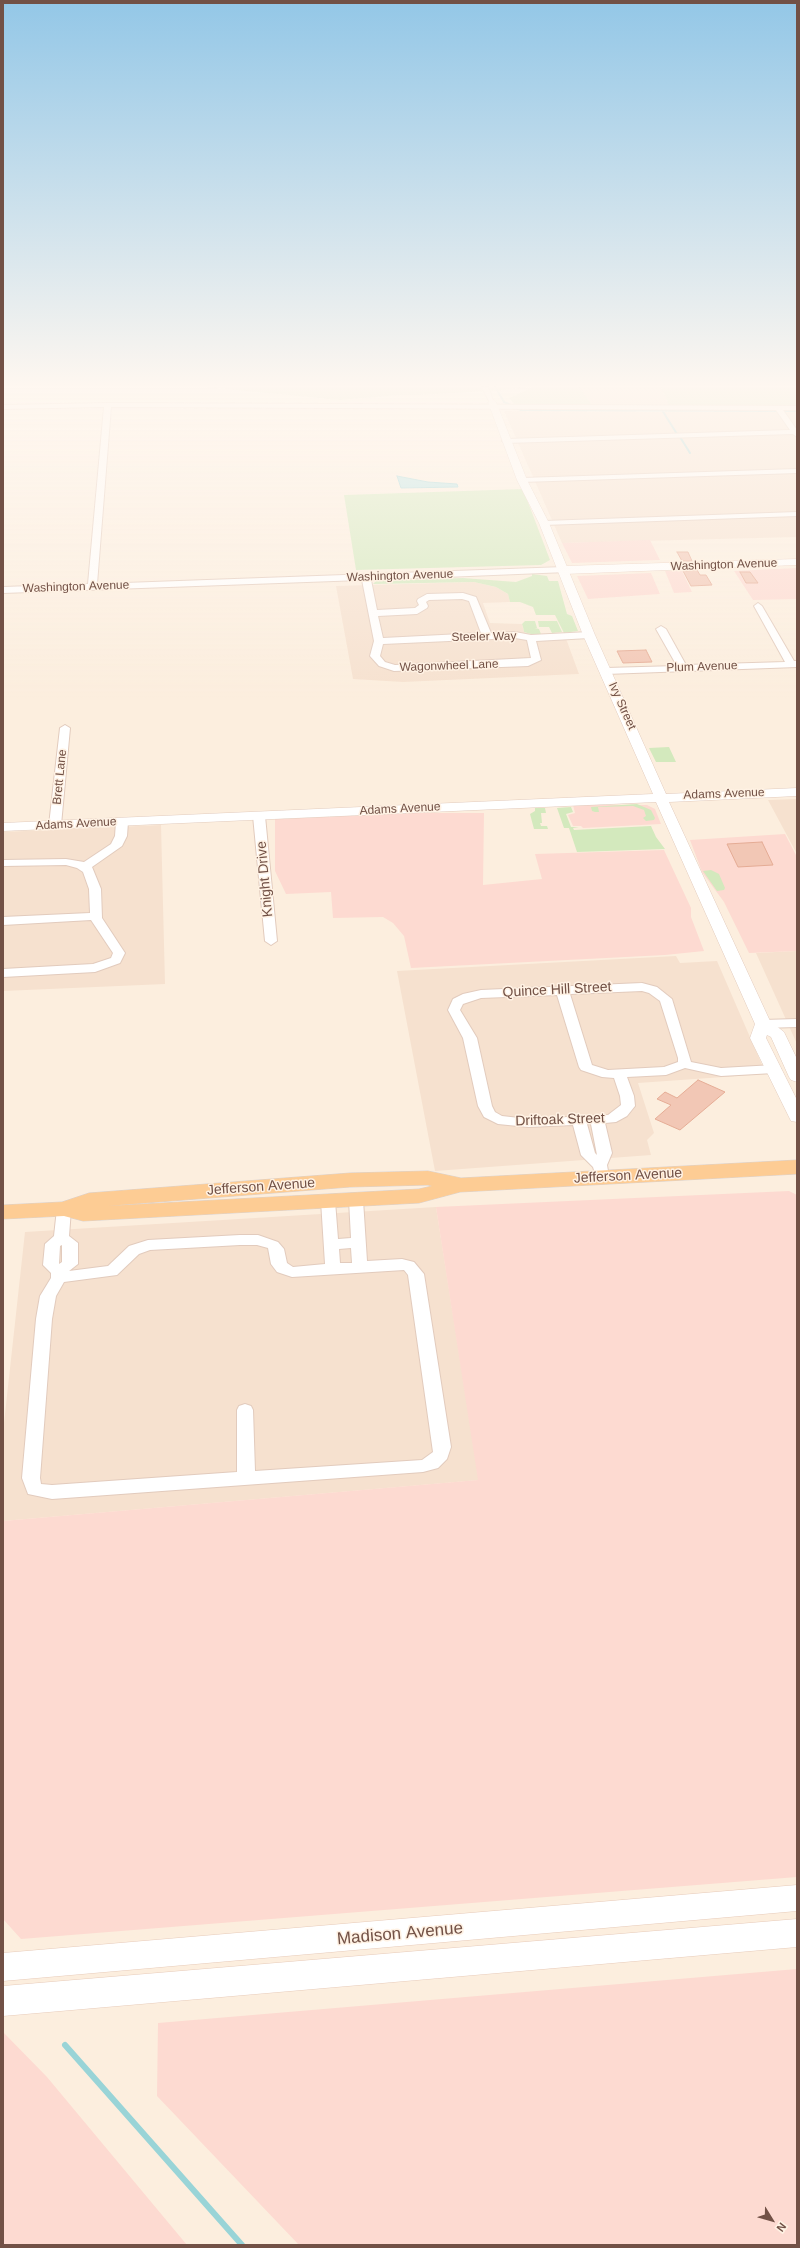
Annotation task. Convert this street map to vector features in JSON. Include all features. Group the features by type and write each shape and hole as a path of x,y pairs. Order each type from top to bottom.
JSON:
{"main road":[{"name":"Washington Avenue","path":"564,570 797,562"},
{"name":"Jefferson Avenue","path":"3,1212 64,1209 89,1200 353,1190 419,1196 460,1185 601,1171 797,1167"},
{"name":"Jefferson Avenue","path":"64,1209 83,1214 328,1201 353,1190"},
{"path":"266,1204 293,1195 353,1190"},
{"name":"Madison Avenue","path":"3,1967 444,1930 797,1898"},
{"path":"3,2001 797,1933"}],"street":[{"path":"92,586 100,492"},
{"name":"Ivy Street","path":"528,492 544,523 564,570 588,635 606,671 730,954 763,1024 778,1036 797,1077"},
{"path":"544,523 797,514"},
{"name":"Washington Avenue","path":"3,590 564,570"},
{"name":"Wagonwheel Lane","path":"366,578 375,613 379,641 376,656 382,664 394,668 528,663 536,660 536,653 530,638"},
{"path":"375,613 417,611 424,606 421,601 427,597 464,596 473,599 487,636"},
{"path":"758,606 794,664"},
{"path":"661,629 683,668"},
{"name":"Steeler Way","path":"379,641 515,635 530,638 588,635"},
{"name":"Plum Avenue","path":"606,671 794,664"},
{"name":"Brett Lane","path":"55,825 65,728"},
{"name":"Adams Avenue","path":"3,827 797,792"},
{"name":"Knight Drive","path":"259,816 271,941"},
{"path":"84,867 116,846 121,836 122,822"},
{"path":"3,863 49,861 66,862 84,867 88,870 92,878 96,916 102,931 113,943 119,953 116,960 95,968 3,973"},
{"path":"3,921 96,916"},
{"name":"Quince Hill Street","path":"498,1120 489,1114 485,1106 472,1045 464,1024 454,1010 458,1002 464,999 481,994 629,986 649,989 660,994 666,999 685,1058 684,1064"},
{"path":"562,990 582,1059 586,1067 595,1071 607,1074 619,1074 666,1071 684,1064 715,1071 774,1069"},
{"path":"797,1023 763,1024 758,1038 797,1117"},
{"name":"Driftoak Street","path":"498,1120 528,1123 610,1118 622,1113 628,1106 627,1096 619,1074"},
{"path":"597,1119 605,1152 601,1171"},
{"path":"579,1120 588,1155 601,1171"},
{"path":"353,1190 360,1268"},
{"path":"328,1201 333,1269"},
{"path":"59,1275 51,1264 52,1244 61,1238 64,1209"},
{"path":"240,1240 258,1240 273,1245 276,1250 279,1264 292,1272 402,1264 409,1266 416,1274 442,1447 441,1455 432,1463 423,1466 52,1492 34,1489 31,1478 44,1319 48,1296 59,1275 112,1271 117,1268 134,1250 148,1245 240,1240"},
{"path":"331,1244 358,1242"},
{"path":"246,1410 246,1478"}],"shaded area":[{"path":"540,492 797,492 797,537 562,543"},
{"path":"650,540 660,560 572,563 562,543"},
{"path":"797,568 797,599 753,600 734,571"},
{"path":"665,571 682,571 692,592 674,593"},
{"path":"651,573 660,594 588,599 577,576"},
{"path":"474,582 496,587 508,594 510,602 483,603 490,623 522,624 524,632 531,634 564,633 579,674 403,682 353,679 336,586"},
{"path":"797,799 797,854 768,800"},
{"path":"573,805 647,805 655,809 661,824 583,828 581,826 573,826 568,815 575,813"},
{"path":"410,813 484,813 483,885 542,879 535,854 664,850 691,908 691,917 704,951 665,955 411,968 404,936 393,923 383,917 333,918 331,892 286,894 275,871 275,819"},
{"path":"161,825 165,984 3,991 3,832"},
{"path":"785,834 797,857 797,951 749,953 724,902 702,872 690,840"},
{"path":"797,951 797,1044 756,953"},
{"path":"676,956 680,963 717,961 766,1074 638,1083 654,1133 647,1140 651,1155 435,1171 397,971"},
{"path":"789,1191 797,1195 797,1877 21,1939 3,1919 3,1521 478,1480 436,1207"},
{"path":"436,1207 479,1480 3,1521 3,1432 25,1232"},
{"path":"797,1969 797,2245 299,2245 157,2096 158,2023"},
{"path":"3,2032 47,2077 187,2245 3,2245"}],"green space":[{"path":"436,492 524,492 550,560 541,565 356,570 344,495"},
{"path":"532,574 547,576 549,581 558,581 567,614 572,616 578,631 564,633 555,615 536,615 533,607 520,602 510,602 508,594 496,587 474,582 373,584 376,581 463,578 516,582 532,576"},
{"path":"525,621 535,621 537,628 535,628 539,629 541,634 524,632 522,624"},
{"path":"538,621 557,621 562,632 552,633 549,627 539,627"},
{"path":"669,747 676,762 656,762 649,748"},
{"path":"637,804 651,810 655,818 654,820 646,821 643,818 646,816 644,810 633,806 598,807 599,812 592,811 591,807"},
{"path":"571,807 573,812 566,814 571,827 579,827 573,828 574,830 651,826 656,837 665,849 577,852 569,828 564,828 557,808"},
{"path":"535,808 545,808 546,813 541,813 542,823 540,823 541,826 547,826 548,829 534,829 530,814 535,811"},
{"path":"711,870 719,874 725,888 724,890 717,891 703,871"}],"building":[{"path":"677,552 688,552 692,561 682,561"},
{"path":"697,570 700,575 706,575 712,585 691,586 683,571"},
{"path":"740,572 750,572 758,583 746,583"},
{"path":"646,650 652,662 623,663 617,651"},
{"path":"762,842 773,865 738,867 727,844"},
{"path":"698,1080 725,1092 680,1130 655,1119 671,1105 657,1099 665,1092 677,1098"}],"waterway":[{"path":"65,2045 242,2245"}]}
